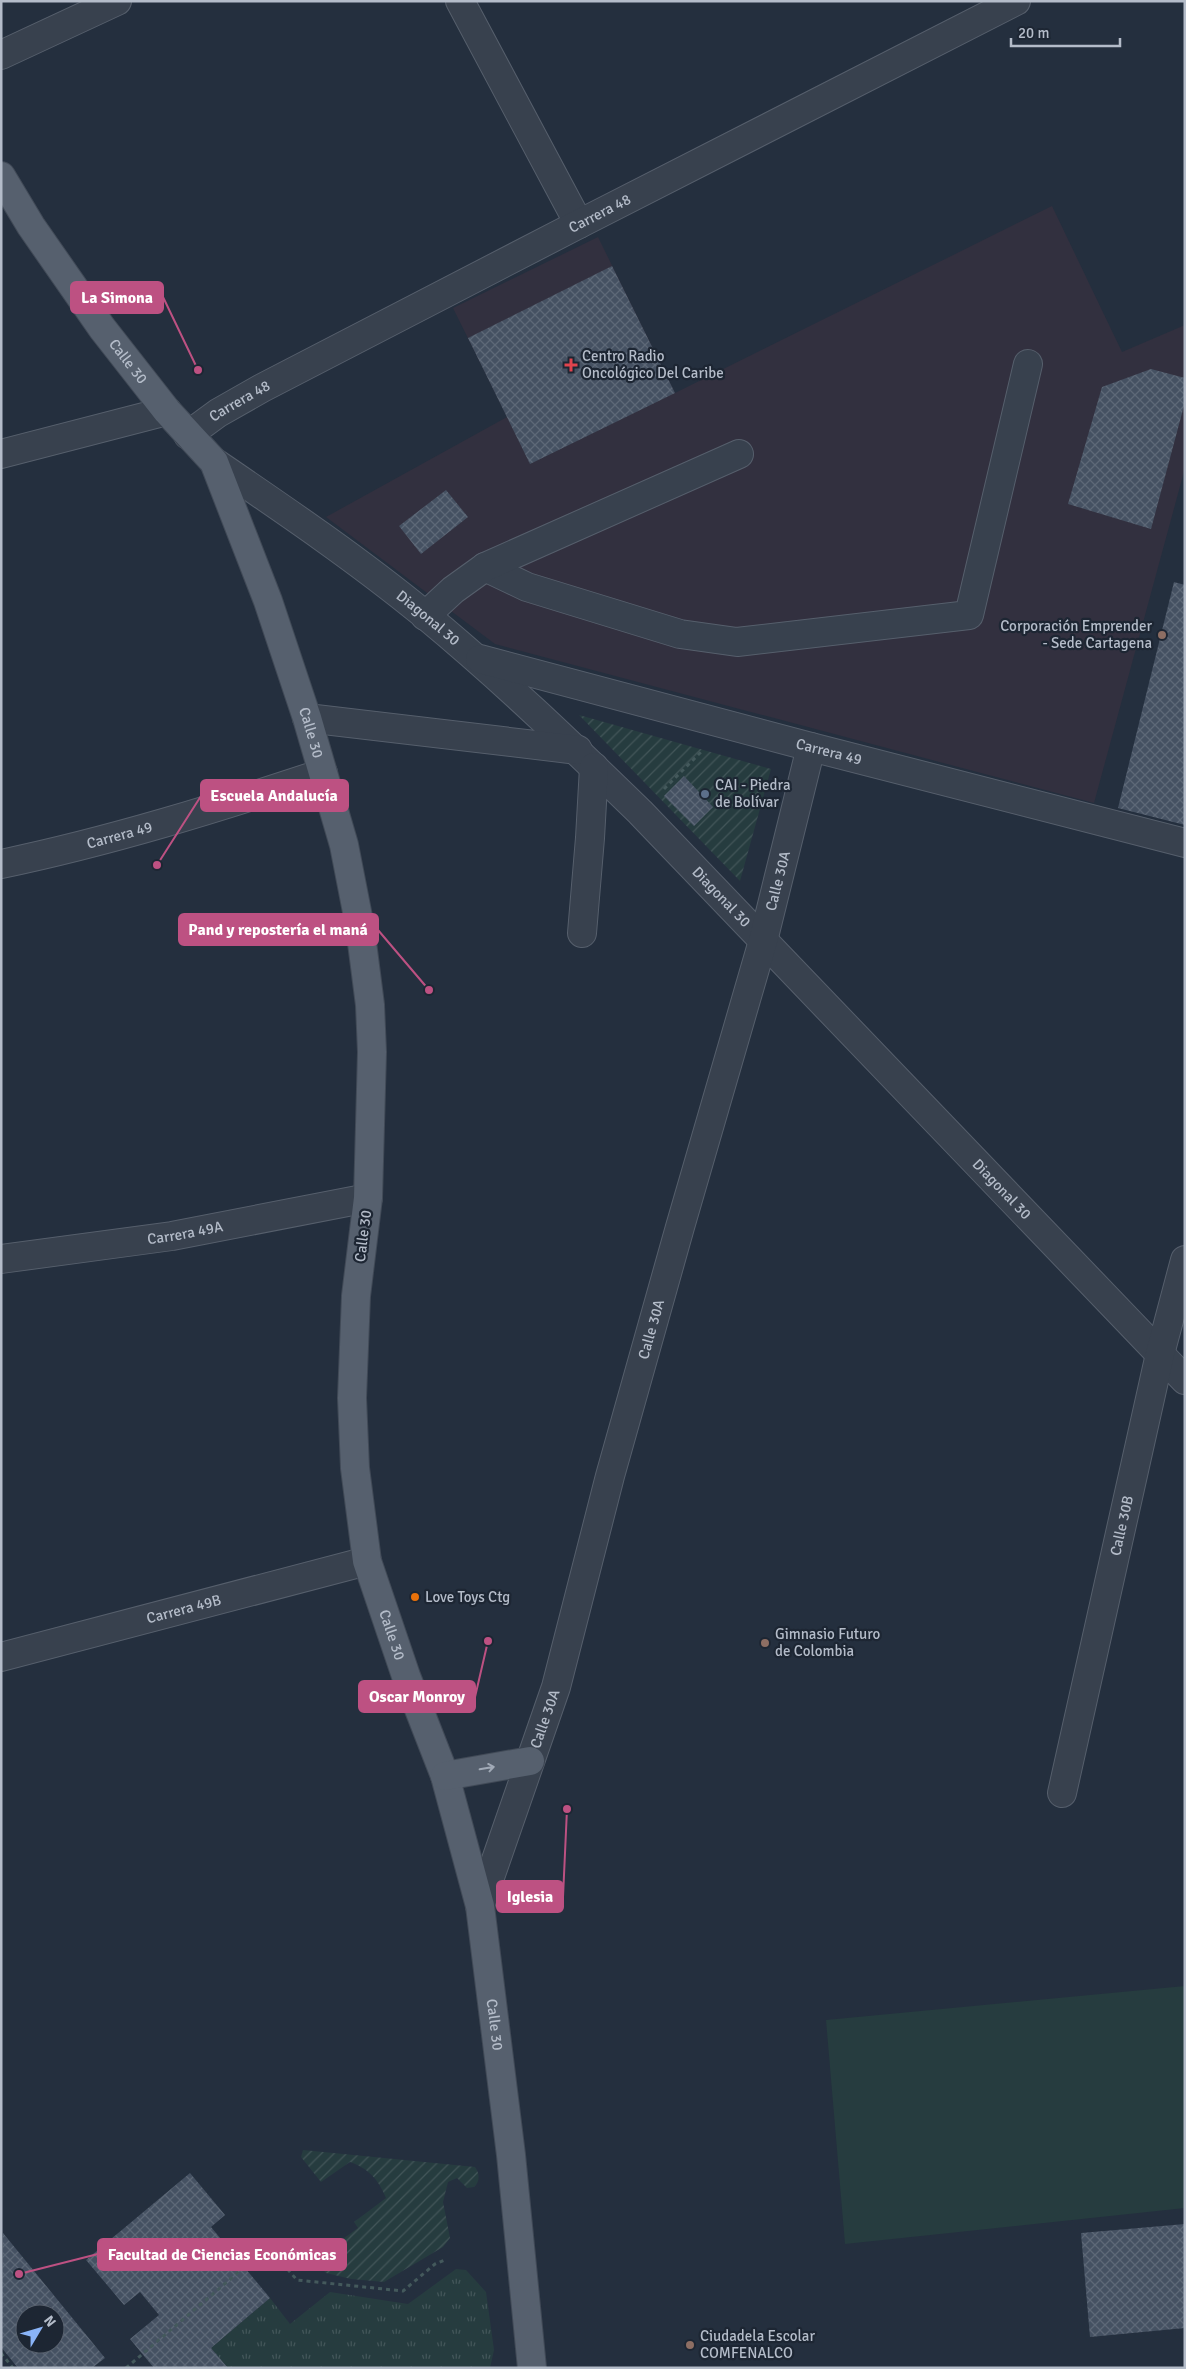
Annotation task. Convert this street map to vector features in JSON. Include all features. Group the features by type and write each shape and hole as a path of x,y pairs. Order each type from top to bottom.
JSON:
{"main road":[{"name":"Calle 30","path":"1,176 31,226 102,328 167,411 214,462 268,601 307,718 344,845 360,927 370,1005 372,1052 368,1198 356,1296 352,1398 355,1468 367,1561 393,1639 445,1776 480,1906 512,2164 532,2368"},
{"path":"445,1776 530,1761"}],"street":[{"path":"1,55 117,1"},
{"path":"460,1 579,224"},
{"name":"Carrera 48","path":"188,435 218,413 262,388 1016,1"},
{"path":"485,567 527,587 680,634 737,642 969,615 1028,364"},
{"path":"1,454 167,411"},
{"path":"425,616 453,590 485,567 739,454"},
{"name":"Diagonal 30","path":"214,462 330,542 425,616 586,758 1185,1380"},
{"name":"Carrera 49","path":"474,658 1185,843"},
{"path":"307,718 586,758 590,838 582,933"},
{"name":"Calle 30A","path":"480,1906 556,1687 666,1275 763,941 811,747"},
{"name":"Carrera 49","path":"1,864 136,832 230,804 323,773"},
{"name":"Carrera 49A","path":"1,1259 172,1236 368,1198"},
{"name":"Calle 30B","path":"1062,1793 1160,1354 1185,1260"},
{"name":"Carrera 49B","path":"1,1657 367,1561"}],"path":[{"path":"657,796 704,750"},
{"path":"126,2368 268,2247 297,2280 370,2289 403,2290 436,2264 447,2259"},
{"path":"1,2353 13,2368"}],"shaded area":[{"path":"1052,206 1122,352 1185,325 1185,468 1094,803 495,644 326,517 507,417 453,308 598,237 675,393"}],"green space":[{"path":"579,715 771,769 740,881"},
{"path":"1185,1986 1185,2208 845,2244 826,2020"},
{"path":"303,2150 475,2167 478,2172 478,2180 474,2187 467,2188 457,2178 448,2182 443,2202 450,2238 443,2247 384,2282 351,2279 326,2273 311,2257 327,2244 330,2248 358,2228 354,2222 386,2198 380,2185 368,2171 350,2162 321,2182 301,2157"},
{"path":"456,2269 466,2270 486,2292 494,2350 490,2368 228,2368 211,2348 270,2298 290,2324 330,2292 408,2304"}],"building":[{"name":"Centro Radio Oncológico Del Caribe","path":"612,266 675,393 530,464 468,338"},
{"path":"1151,369 1185,378 1185,402 1151,529 1068,504 1102,387"},
{"path":"446,490 468,517 421,554 399,526"},
{"path":"1174,582 1185,585 1185,825 1118,808"},
{"path":"684,776 713,807 694,826 664,796"},
{"path":"190,2173 225,2215 211,2227 270,2298 211,2348 228,2368 154,2368 130,2339 159,2315 140,2292 124,2305 86,2260"},
{"path":"1185,2224 1185,2328 1090,2337 1081,2233"},
{"path":"3,2233 61,2304 15,2304 15,2354 65,2354 65,2309 105,2358 92,2368 18,2368 1,2347"}],"place":[{"name":"Centro Radio Oncológico Del Caribe","path":"571,365"},
{"name":"La Simona","path":"198,370"},
{"name":"Corporación Emprender - Sede Cartagena","path":"1162,635"},
{"name":"CAI - Piedra de Bolívar","path":"705,794"},
{"name":"Escuela Andalucía","path":"157,865"},
{"name":"Pand y repostería el maná","path":"429,990"},
{"name":"Love Toys Ctg","path":"415,1597"},
{"name":"Oscar Monroy","path":"488,1641"},
{"name":"Gimnasio Futuro de Colombia","path":"765,1643"},
{"name":"Iglesia","path":"567,1809"},
{"name":"Facultad de Ciencias Económicas","path":"19,2274"},
{"name":"Ciudadela Escolar COMFENALCO","path":"690,2345"}]}
